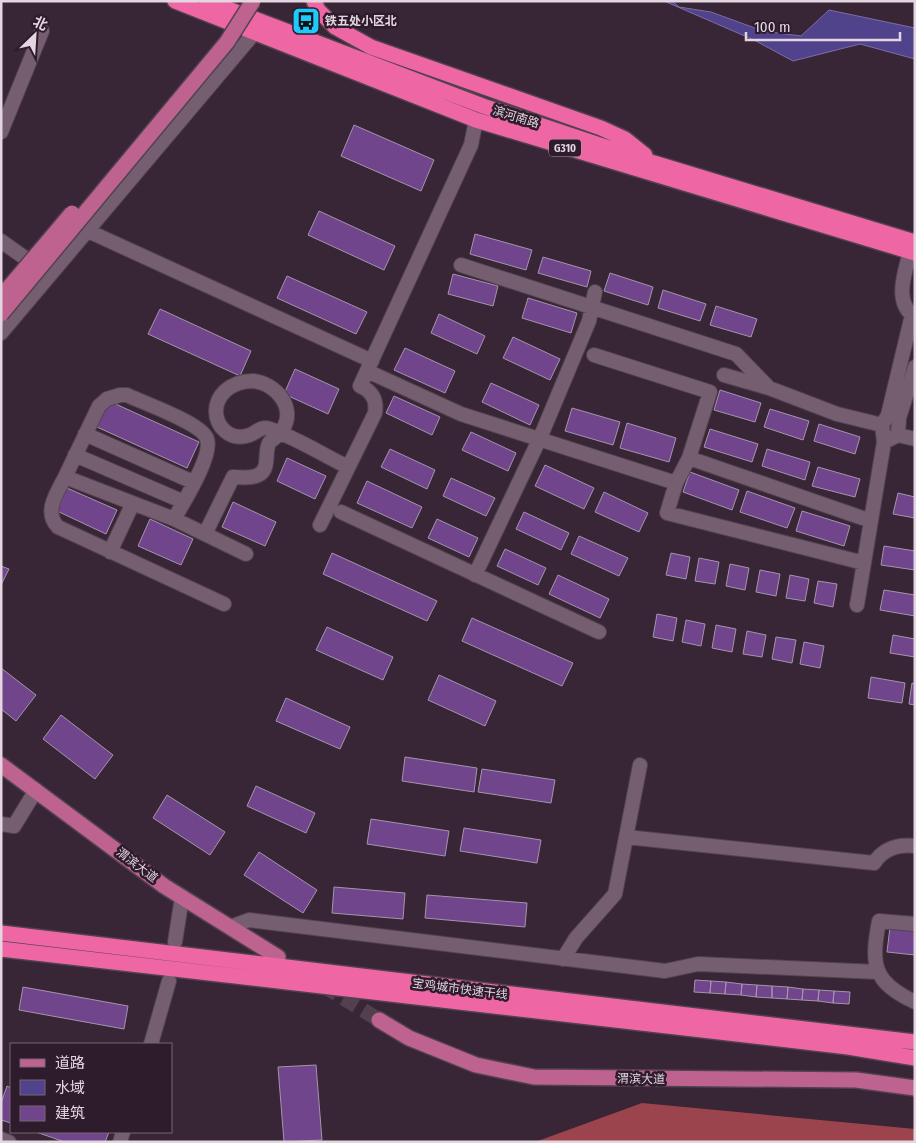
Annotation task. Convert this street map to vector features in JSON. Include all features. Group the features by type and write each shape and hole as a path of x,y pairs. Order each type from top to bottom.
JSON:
{"highway":[{"name":"滨河南路","path":"207,1 255,32 476,120 913,249"},
{"path":"314,1 318,10 335,27 371,47 601,128 625,139 654,162"},
{"name":"滨河南路","path":"181,4 226,15 483,106 913,249"},
{"name":"宝鸡城市快速干线","path":"1,934 915,1042"},
{"name":"宝鸡城市快速干线","path":"1,949 848,1047 915,1058"}],"main road":[{"path":"1,297 220,37 241,1"},
{"path":"1,314 227,42 253,1"},
{"name":"渭滨大道","path":"1,765 182,897 278,957"},
{"name":"渭滨大道","path":"379,1020 409,1038 476,1065 534,1077 856,1080 915,1088"}],"street":[{"path":"1,132 42,31"},
{"path":"1,333 255,32"},
{"path":"320,525 375,413 374,397 360,386 471,145 476,120"},
{"path":"88,231 370,366 462,414 676,483"},
{"path":"1,241 49,277"},
{"path":"857,605 884,442 882,424 888,415 913,316 906,309 902,286 913,249"},
{"path":"461,265 594,299 736,354 769,388"},
{"path":"475,575 540,438 589,321 594,299"},
{"path":"594,356 710,392 689,458 676,483 667,513 864,563"},
{"path":"898,435 899,418 915,367"},
{"path":"724,375 769,388 837,414 882,424"},
{"path":"205,534 233,477 251,478 263,472 266,465 269,443 280,434 286,422 286,408 280,396 270,387 257,382 243,382 230,387 220,397 216,407 217,418 221,428 228,434 243,437 253,434 261,428 269,428 280,434 348,467"},
{"path":"174,519 208,452 206,435 199,428 136,399 120,395 107,399 97,410 50,508 53,522 58,528 224,604"},
{"path":"85,434 194,482"},
{"path":"884,442 898,435 915,439"},
{"path":"75,455 184,502"},
{"path":"689,458 871,522"},
{"path":"65,477 132,505 174,519 246,554"},
{"path":"110,552 132,505"},
{"path":"341,512 599,632"},
{"path":"563,959 576,938 615,894 640,765"},
{"path":"1,824 14,826 36,790"},
{"path":"626,837 874,863 881,854 892,848 915,846"},
{"path":"175,942 182,897"},
{"path":"230,927 249,920 665,971 698,964 877,972"},
{"path":"915,924 879,921 874,952 877,972 890,987 915,1002"},
{"path":"151,1043 169,981"},
{"path":"1,1139 9,1142"}],"shaded area":[{"path":"642,1103 915,1129 915,1142 535,1142"}],"water":[{"path":"664,1 672,1 679,7 711,12 763,31 801,36 829,10 915,28 915,59 860,44 793,61 754,40"}],"building":[{"path":"354,125 434,160 421,191 341,156"},
{"path":"319,211 395,246 384,270 308,235"},
{"path":"475,234 532,250 526,270 470,254"},
{"path":"543,257 591,271 587,287 538,273"},
{"path":"610,273 653,287 648,305 604,291"},
{"path":"453,274 498,286 493,306 448,294"},
{"path":"287,276 367,312 356,334 277,298"},
{"path":"663,290 706,304 700,321 658,308"},
{"path":"528,298 577,313 571,333 522,318"},
{"path":"716,306 757,319 751,337 710,325"},
{"path":"160,309 251,351 240,376 148,334"},
{"path":"439,314 485,336 477,354 431,333"},
{"path":"513,337 560,359 550,380 503,358"},
{"path":"405,348 455,371 445,393 394,370"},
{"path":"295,369 339,389 328,414 284,394"},
{"path":"491,383 539,405 530,425 482,402"},
{"path":"720,390 761,403 755,422 714,410"},
{"path":"394,396 440,417 432,435 386,413"},
{"path":"109,401 199,442 187,468 97,427"},
{"path":"572,408 620,422 613,445 565,431"},
{"path":"770,409 809,421 803,440 764,427"},
{"path":"627,423 676,438 669,462 620,448"},
{"path":"819,424 860,437 855,454 814,441"},
{"path":"710,429 758,444 752,462 704,447"},
{"path":"471,432 516,453 508,471 462,450"},
{"path":"390,449 435,470 427,489 381,467"},
{"path":"767,449 810,462 805,480 762,466"},
{"path":"287,458 326,476 315,499 277,481"},
{"path":"545,465 594,488 584,509 535,486"},
{"path":"818,467 860,479 855,497 812,486"},
{"path":"690,472 739,490 732,510 683,492"},
{"path":"451,478 495,498 486,516 443,496"},
{"path":"367,481 422,507 412,528 357,503"},
{"path":"67,488 117,510 106,534 57,511"},
{"path":"747,491 795,508 787,528 740,512"},
{"path":"604,492 648,513 639,532 595,512"},
{"path":"898,493 915,497 915,518 893,514"},
{"path":"233,502 276,522 265,546 222,527"},
{"path":"802,511 850,526 844,546 796,531"},
{"path":"524,512 569,533 561,550 516,529"},
{"path":"150,519 193,539 181,565 138,546"},
{"path":"437,519 478,538 469,557 428,538"},
{"path":"579,536 628,558 619,576 571,554"},
{"path":"884,546 915,551 915,570 881,565"},
{"path":"505,549 546,568 538,585 497,566"},
{"path":"332,553 437,601 427,621 323,574"},
{"path":"671,553 690,557 686,579 666,575"},
{"path":"699,558 719,562 715,584 695,581"},
{"path":"730,564 749,568 745,590 726,586"},
{"path":"1,566 9,569 1,585"},
{"path":"760,570 780,574 776,596 756,592"},
{"path":"558,575 609,599 600,618 549,594"},
{"path":"790,575 809,579 805,601 786,598"},
{"path":"818,581 837,584 833,607 814,603"},
{"path":"884,590 915,595 915,616 880,610"},
{"path":"657,614 677,618 673,641 653,637"},
{"path":"472,618 573,663 562,686 462,641"},
{"path":"686,620 705,624 701,646 682,642"},
{"path":"716,625 736,629 732,652 712,648"},
{"path":"327,627 393,657 383,680 316,650"},
{"path":"747,631 766,635 762,657 743,654"},
{"path":"893,635 915,639 915,657 890,653"},
{"path":"776,637 796,640 792,663 772,659"},
{"path":"804,642 824,646 820,668 800,664"},
{"path":"1,668 36,695 16,721 1,709"},
{"path":"439,675 496,701 485,726 428,700"},
{"path":"871,677 905,683 902,703 868,698"},
{"path":"912,683 915,684 915,705 909,704"},
{"path":"286,698 350,727 340,749 276,721"},
{"path":"61,715 113,755 95,779 43,739"},
{"path":"405,757 477,768 474,792 402,781"},
{"path":"482,769 555,780 551,803 478,792"},
{"path":"256,786 315,813 306,833 247,806"},
{"path":"167,795 225,832 210,855 153,818"},
{"path":"371,819 449,831 445,856 367,844"},
{"path":"464,828 541,840 537,863 460,851"},
{"path":"259,852 317,890 303,913 244,875"},
{"path":"334,887 405,893 403,919 332,913"},
{"path":"427,895 527,903 525,927 425,918"},
{"path":"890,927 915,930 915,955 887,952"},
{"path":"695,980 711,981 710,993 694,992"},
{"path":"711,981 726,982 725,994 710,993"},
{"path":"726,982 742,984 741,995 725,994"},
{"path":"742,984 757,985 756,997 741,995"},
{"path":"757,985 772,986 772,998 756,997"},
{"path":"772,986 788,987 787,999 772,998"},
{"path":"23,987 128,1006 124,1029 19,1010"},
{"path":"788,987 803,989 802,1000 787,999"},
{"path":"803,989 819,990 818,1001 802,1000"},
{"path":"819,990 834,991 833,1003 818,1001"},
{"path":"834,991 850,992 849,1004 833,1003"},
{"path":"316,1065 322,1140 284,1142 278,1067"},
{"path":"7,1086 10,1088 10,1123 1,1120 1,1103"},
{"path":"39,1133 109,1133 105,1142 65,1142"}],"tunnel":[{"path":"324,986 379,1020"}],"place":[{"name":"铁五处小区北","path":"306,21"}]}
